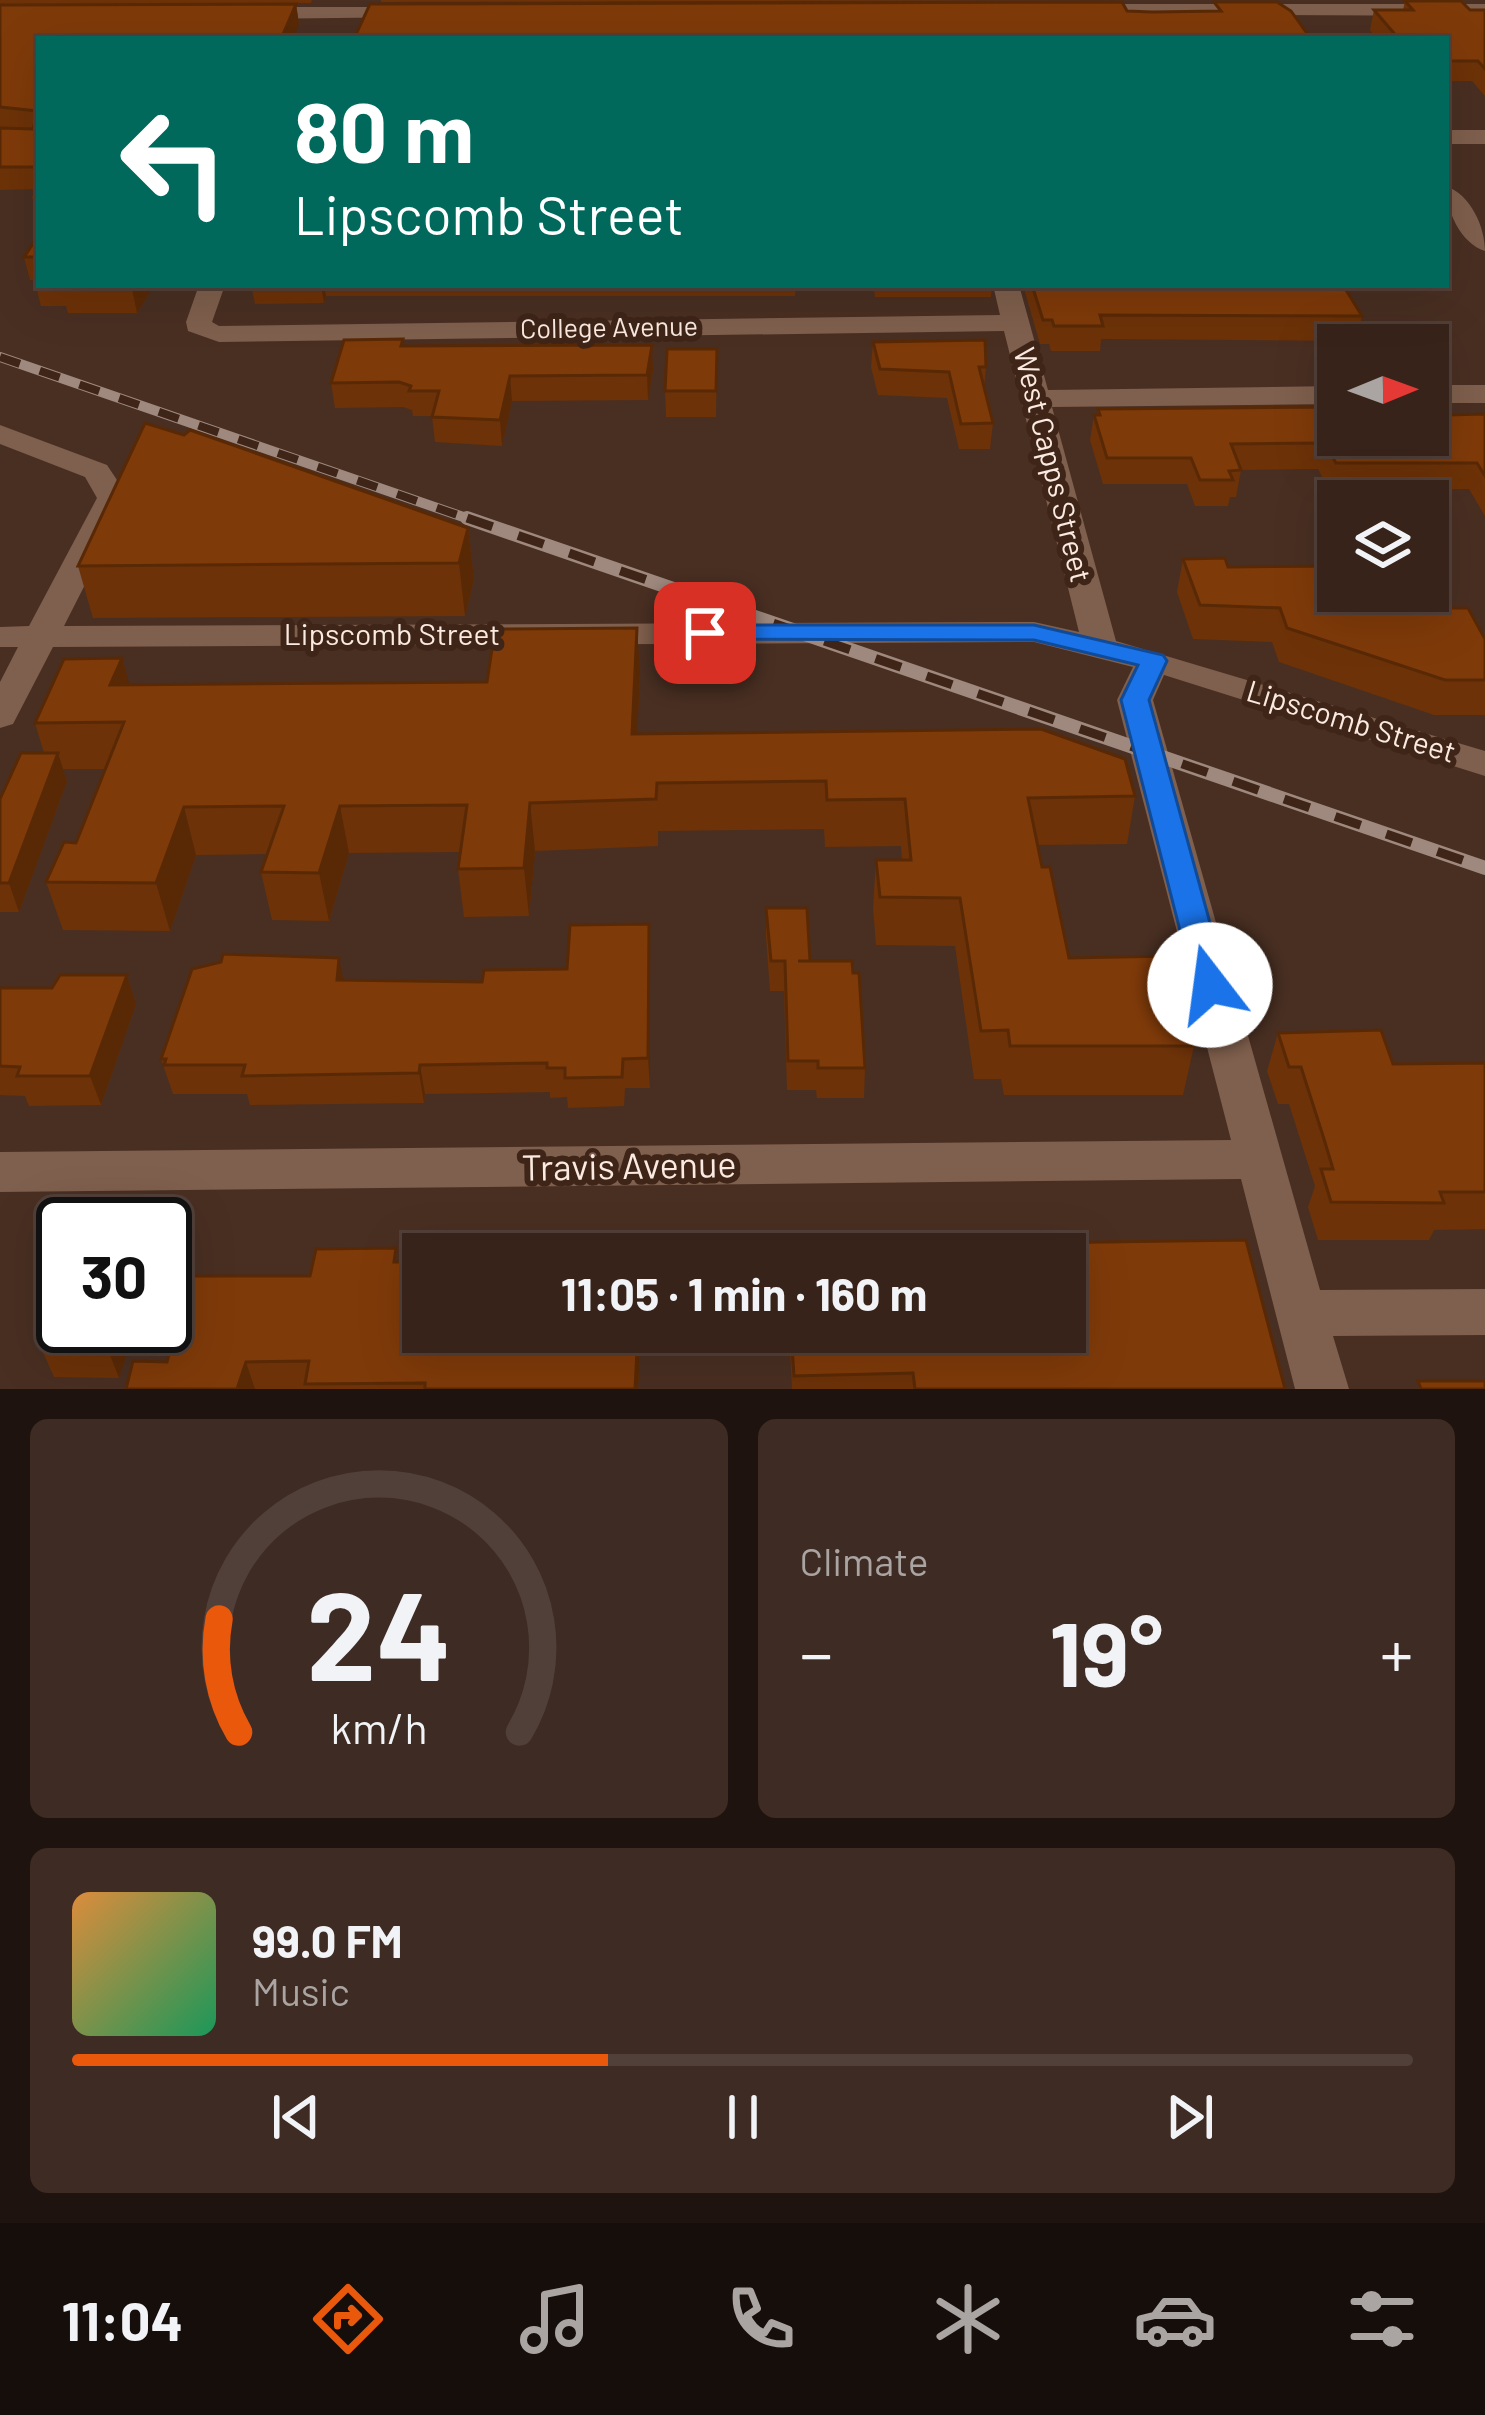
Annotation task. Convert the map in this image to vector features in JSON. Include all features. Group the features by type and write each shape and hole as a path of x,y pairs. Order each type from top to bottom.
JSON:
{"street":[{"path":"1048,10 1303,5 1485,10"},
{"path":"1303,5 1327,36"},
{"path":"228,14 345,6 436,13"},
{"path":"330,36 345,6"},
{"path":"1449,137 1485,137"},
{"path":"1449,197 1485,244"},
{"name":"College Avenue","path":"211,288 199,322 202,331 1017,323"},
{"name":"West Capps Street","path":"1007,288 1099,644"},
{"path":"1449,394 1485,394"},
{"path":"1033,400 1317,395"},
{"path":"0,434 97,471 113,498 0,716"},
{"name":"Lipscomb Street","path":"0,637 1034,632 1099,644 1485,764"},
{"path":"1154,661 1135,700 1322,1389"},
{"name":"Travis Avenue","path":"0,1172 1258,1159"},
{"path":"1300,1313 1485,1312"}],"building":[{"path":"1405,1 1461,1 1470,10 1485,10 1485,69 1478,61 1449,61 1449,36 1396,36 1374,10 1413,10"},
{"path":"1122,2 1127,11 1152,12 1221,11 1214,2 1277,2 1291,11 1309,36 355,36 370,4"},
{"path":"296,4 282,36 36,36 36,111 0,107 0,5"},
{"path":"36,118 36,167 0,167 0,128 33,129"},
{"path":"36,239 36,257 24,257"},
{"path":"1033,288 1345,288 1362,316 1100,315 1103,326 1054,326 1052,320 1043,320"},
{"path":"403,339 401,346 652,345 647,375 510,376 500,420 432,417 439,391 409,391 411,386 399,382 331,383 344,340"},
{"path":"985,340 986,367 979,367 993,423 961,424 949,372 880,369 873,342"},
{"path":"667,349 717,349 716,391 665,391"},
{"path":"1317,407 1317,443 1231,444 1241,470 1229,471 1233,480 1200,480 1191,458 1107,458 1094,415 1100,415 1098,409"},
{"path":"1485,414 1485,476 1477,463 1336,463 1332,456 1449,456 1449,415"},
{"path":"145,423 184,435 190,430 468,528 459,563 78,566"},
{"path":"1225,558 1228,567 1317,566 1317,612 1468,608 1485,639 1485,680 1445,680 1287,628 1280,608 1200,605 1183,559"},
{"path":"637,628 632,734 1041,729 1125,759 1135,796 1028,798 1042,867 1050,867 1069,958 1170,956 1194,1046 1010,1046 1008,1030 981,1031 960,898 880,897 876,860 911,860 905,799 827,800 826,781 657,783 656,799 530,803 524,868 458,869 467,805 340,806 319,873 261,872 284,806 184,807 156,883 46,882 64,842 76,843 124,722 35,723 64,659 122,658 110,685 487,682 495,629"},
{"path":"21,753 58,753 9,883 0,883 0,799"},
{"path":"766,908 807,908 810,961 852,961 853,973 859,973 865,1068 818,1068 818,1061 788,1061 785,961 771,961"},
{"path":"649,924 648,1058 623,1059 622,1077 565,1078 565,1068 547,1068 547,1063 420,1065 419,1073 242,1076 245,1065 164,1065 166,1059 161,1059 192,969 221,962 223,954 339,958 337,980 482,982 484,970 567,969 570,925"},
{"path":"60,975 127,975 90,1076 17,1076 20,1067 0,1066 0,988 52,988"},
{"path":"1381,1030 1393,1064 1485,1063 1485,1192 1440,1192 1444,1203 1331,1202 1321,1169 1333,1169 1324,1139 1301,1067 1289,1067 1278,1033"},
{"path":"1246,1240 1285,1389 915,1389 913,1373 794,1376 792,1353 1086,1353 1086,1242"},
{"path":"396,1248 394,1262 402,1262 402,1353 637,1353 635,1389 305,1384 309,1361 246,1362 237,1389 126,1389 133,1361 167,1362 169,1353 192,1353 192,1276 310,1276 316,1249"},
{"path":"1418,1381 1485,1381 1485,1389 1421,1389"}],"railway":[{"path":"0,357 475,521"},
{"path":"467,518 1485,868"}],"route":[{"path":"705,633 1034,632 1077,638 1154,661 1135,700 1210,985"}]}
